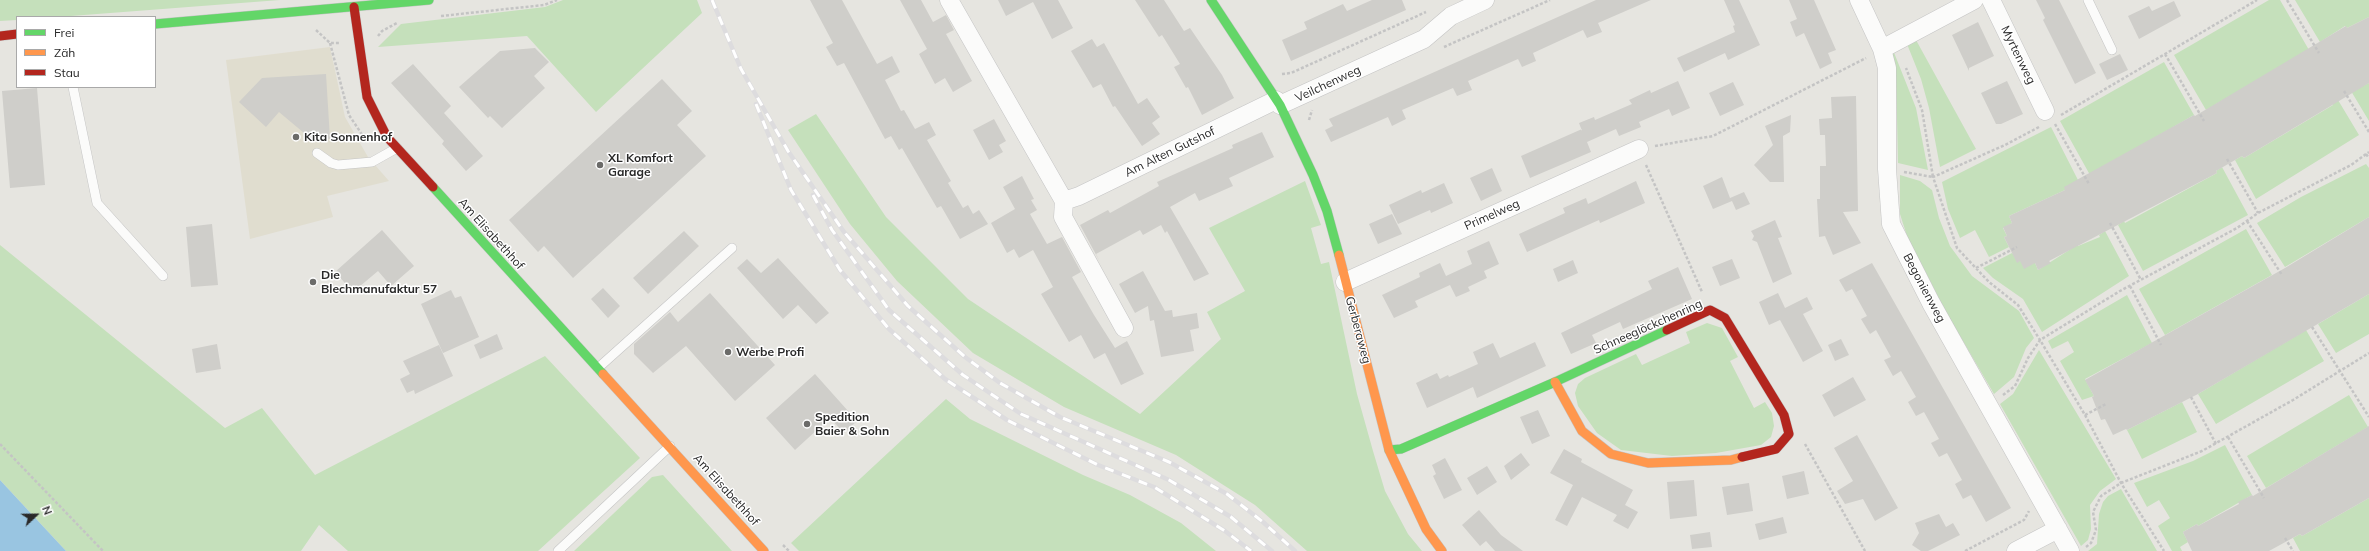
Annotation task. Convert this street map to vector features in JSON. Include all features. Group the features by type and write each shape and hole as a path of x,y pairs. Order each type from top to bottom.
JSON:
{"street":[{"path":"156,24 429,0"},
{"path":"950,0 1064,202 1063,217 1124,328"},
{"path":"1211,0 1278,102"},
{"name":"Veilchenweg","path":"1278,102 1424,39 1451,16 1485,0"},
{"name":"Begonienweg","path":"1859,0 1889,45 1887,68 1887,169 1891,224 1931,304 1989,404 2070,551"},
{"path":"1889,45 1974,0"},
{"name":"Myrtenweg","path":"1991,0 2050,118"},
{"name":"Am Elisabethhof","path":"354,7 367,97 387,137 764,551"},
{"path":"0,36 16,34"},
{"name":"Am Alten Gutshof","path":"1064,202 1278,102"},
{"name":"Gerberaweg","path":"1278,102 1299,141 1327,211 1390,450 1426,530 1442,551"},
{"name":"Primelweg","path":"1345,282 1639,149"},
{"name":"Schneeglöckchenring","path":"1390,450 1401,449 1555,382 1710,310 1725,318 1784,415 1789,434"},
{"path":"1555,382 1582,431 1611,454 1648,463 1731,460 1776,448 1789,434"},
{"path":"2016,551 2058,529"}],"lane":[{"path":"2088,0 2112,50"},
{"path":"73,88 98,203 163,276"},
{"path":"317,153 331,163 338,165 372,162 397,148"},
{"path":"598,368 732,248"},
{"path":"558,551 670,446"}],"path":[{"path":"1441,48 1550,0"},
{"path":"1887,169 1934,177 2005,145 2257,0"},
{"path":"2287,0 2319,53"},
{"path":"1277,74 1290,73 1432,10"},
{"path":"1710,310 1639,149 1713,136 1889,45 1922,110 1934,177 1957,248 1988,282 2018,304 2085,415 2122,483 2164,551"},
{"path":"2165,54 2204,121"},
{"path":"2344,91 2369,132"},
{"path":"1308,122 1314,107"},
{"path":"2050,118 2089,184"},
{"path":"1989,404 2015,386 2028,358 2040,340 2140,280 2258,213 2351,165 2368,153 2369,158"},
{"path":"2227,159 2258,213"},
{"path":"2247,220 2282,276"},
{"path":"2110,223 2140,280"},
{"path":"1976,268 2017,247"},
{"path":"2130,286 2161,345"},
{"path":"2312,327 2339,372 2369,417"},
{"path":"2081,551 2091,543 2096,530 2093,512 2101,496 2122,483 2216,444 2369,353"},
{"path":"2191,397 2216,444"},
{"path":"2085,415 2106,404"},
{"path":"1789,434 1805,443 1864,551"},
{"path":"2228,437 2264,498"},
{"path":"0,444 103,551"},
{"path":"2285,538 2293,551"}],"shaded area":[{"name":"Kita Sonnenhof","path":"330,47 345,117 368,157 389,181 327,196 333,217 250,239 226,60"}],"green space":[{"path":"0,0 280,0 71,16 16,16 16,20 0,21"},
{"path":"563,0 697,0 702,13 596,112 527,36 378,47 401,24 545,7"},
{"path":"2269,0 2280,0 2309,50 2206,110 2174,55"},
{"path":"2295,0 2369,0 2369,17 2347,28 2345,26 2320,42"},
{"path":"1916,40 1976,149 1940,167 1929,108 1921,79 1907,44"},
{"path":"1893,50 1916,108 1928,170 1898,163 1896,72 1891,52"},
{"path":"2164,62 2194,115 2090,175 2060,121"},
{"path":"2369,83 2369,121 2351,91"},
{"path":"2338,100 2359,135 2256,199 2235,160 2242,156 2244,158 2333,105 2332,103"},
{"path":"816,114 886,217 968,299 1140,414 1221,339 1207,312 1245,291 1209,228 1305,181 1321,225 1311,228 1321,264 1329,262 1357,394 1385,491 1408,534 1422,551 1307,551 1255,505 1176,455 1064,407 973,353 897,281 850,224 788,130"},
{"path":"2051,127 2078,180 2065,190 2009,216 2012,223 2003,228 2007,236 2004,237 2009,247 1989,257 1975,230 1960,238 1948,209 1942,182"},
{"path":"2366,164 2369,168 2369,217 2285,267 2257,223 2301,197"},
{"path":"2222,167 2248,215 2143,271 2118,225 2124,221 2125,223 2217,173 2216,171"},
{"path":"1900,175 1920,181 1932,190 1939,218 1950,246 1972,276 2019,311 2034,338 2026,348 2014,377 1994,394 1946,312 1907,236 1900,214"},
{"path":"2246,229 2272,275 2165,335 2139,289"},
{"path":"2105,231 2129,276 2042,332 2023,299 1993,278 1983,268 2012,253 2020,261 2035,263 2038,270 2077,245 2078,246 2100,237 2099,235"},
{"path":"0,245 225,428 262,408 315,475 545,356 640,458 538,551 348,551 319,525 301,551 66,551 0,480"},
{"path":"2369,294 2369,334 2336,353 2318,324"},
{"path":"2127,295 2152,343 2085,379 2094,396 2082,400 2060,361 2074,352 2068,341 2052,349 2048,341"},
{"path":"1707,323 1722,328 1738,357 1730,361 1754,408 1765,402 1772,413 1774,426 1771,437 1761,445 1716,453 1672,456 1621,450 1597,433 1578,406 1575,393 1578,384 1585,378 1636,354 1642,365 1690,343 1686,332"},
{"path":"2306,330 2324,361 2216,424 2198,394"},
{"path":"2039,350 2116,479 2100,491 2090,505 2091,529 2088,540 2081,546 2000,404 2013,394"},
{"path":"2349,395 2368,427 2266,488 2247,456"},
{"path":"946,399 970,419 1083,475 1130,495 1181,523 1216,551 799,551 791,543"},
{"path":"2182,402 2197,432 2142,459 2127,430"},
{"path":"2225,445 2252,495 2198,526 2197,524 2183,532 2188,542 2180,547 2182,551 2172,551 2158,526 2170,518 2159,500 2147,507 2134,483 2193,461"},
{"path":"663,475 732,551 574,551 652,477"},
{"path":"2121,489 2157,551 2088,551 2097,544 2099,514 2103,502 2108,496"},
{"path":"2369,498 2369,551 2300,551 2293,538 2300,534 2302,536"}],"water":[{"path":"0,480 26,508 66,551 0,551"}],"building":[{"path":"810,0 842,0 877,64 892,56 900,72 885,80 901,111 904,110 915,129 929,122 936,135 927,140 951,181 948,183 963,208 968,205 973,214 979,210 988,224 960,239 941,206 937,208 902,148 899,150 891,136 885,139 844,63 837,66 826,47 833,43"},
{"path":"900,0 921,0 933,22 946,15 954,30 946,34 972,81 953,92 945,78 935,84 919,54 927,49"},
{"path":"998,0 1058,0 1073,28 1052,39 1033,2 1006,16"},
{"path":"1135,0 1164,0 1184,31 1190,28 1222,75 1234,98 1202,115 1188,87 1186,88 1174,67 1180,64 1162,35 1159,37"},
{"path":"1372,0 1402,0 1406,10 1291,61 1282,40 1307,29 1304,22 1343,4 1347,11"},
{"path":"1596,0 1651,0 1598,23 1602,32 1587,38 1583,30 1533,53 1536,61 1522,67 1518,59 1468,81 1472,90 1457,96 1453,88 1402,110 1406,119 1392,126 1388,117 1331,142 1325,130 1333,126 1329,119"},
{"path":"1724,0 1739,0 1760,45 1728,60 1725,53 1684,72 1677,58 1735,32 1733,26 1735,25"},
{"path":"1789,0 1814,0 1836,50 1828,53 1832,63 1820,69 1804,33 1796,37 1790,22 1797,19"},
{"path":"2036,0 2059,0 2096,73 2075,84 2043,20 2045,18"},
{"path":"2174,1 2181,16 2139,39 2128,16 2149,6 2152,11"},
{"path":"2369,17 2369,83 2244,158 2242,156 2216,171 2217,173 2049,261 2051,263 2038,270 2035,263 2024,269 2020,261 2017,263 2004,237 2007,236 2003,227 2012,223 2009,216 2065,190 2064,187 2194,115 2195,116 2346,26 2347,28"},
{"path":"1978,22 1994,56 1969,68 1969,71 1952,35"},
{"path":"1092,39 1097,47 1104,43 1138,104 1147,98 1160,117 1152,123 1160,134 1142,146 1115,106 1113,107 1101,84 1093,88 1071,51"},
{"path":"535,48 549,62 534,76 545,88 502,128 490,116 488,118 459,87 500,51"},
{"path":"2120,54 2128,70 2107,80 2099,64"},
{"path":"413,64 451,106 444,113 483,156 466,171 442,144 444,141 391,83"},
{"path":"326,74 330,139 310,138 279,112 266,127 239,102 262,78"},
{"path":"662,79 692,111 677,125 706,156 573,278 544,246 538,252 509,220"},
{"path":"1678,81 1690,108 1672,116 1669,109 1639,122 1641,127 1619,136 1616,129 1587,142 1591,152 1530,178 1521,156 1581,129 1579,123 1594,117 1595,120 1632,104 1629,100 1650,90 1651,93"},
{"path":"2007,81 2023,114 2001,124 1996,124 1981,93"},
{"path":"1733,82 1744,105 1720,116 1709,93"},
{"path":"37,88 45,185 10,188 2,91"},
{"path":"1856,96 1858,211 1843,212 1861,243 1833,255 1825,236 1819,237 1817,199 1820,199 1820,166 1826,166 1825,135 1820,135 1819,119 1832,118 1831,97"},
{"path":"1791,115 1790,132 1783,136 1784,182 1770,182 1754,165 1773,145 1765,126"},
{"path":"994,119 1006,141 999,145 1003,152 989,160 973,130"},
{"path":"1262,132 1274,157 1229,178 1233,186 1199,201 1195,193 1170,207 1209,274 1194,281 1167,231 1165,233 1161,225 1143,235 1140,230 1096,254 1100,262 1080,225 1108,210 1110,213 1159,186 1157,182 1233,148 1232,145"},
{"path":"1492,168 1502,191 1481,201 1470,178"},
{"path":"1022,176 1034,199 1031,200 1037,210 1030,214 1047,244 1062,237 1081,272 1072,277 1094,315 1115,348 1127,341 1144,374 1121,385 1105,353 1094,359 1081,335 1069,342 1041,294 1053,287 1033,250 1019,258 1014,249 1007,253 991,223 1015,209 1003,187"},
{"path":"1722,177 1730,198 1744,192 1750,204 1736,210 1732,201 1713,209 1703,186"},
{"path":"1636,181 1645,203 1600,223 1599,220 1527,252 1519,234 1565,213 1563,208 1586,198 1588,204"},
{"path":"1444,183 1453,203 1431,213 1430,210 1398,224 1389,205 1421,190 1422,193"},
{"path":"1392,214 1402,234 1378,244 1369,224"},
{"path":"2369,217 2369,294 2198,394 2127,430 2126,429 2113,435 2105,419 2101,420 2092,397 2094,396 2085,380 2285,268"},
{"path":"1775,220 1782,237 1778,238 1792,274 1773,283 1757,242 1752,240 1754,236 1751,231"},
{"path":"212,224 218,285 191,287 186,227"},
{"path":"382,230 414,266 391,286 378,271 353,292 335,272"},
{"path":"684,231 699,246 648,294 633,278"},
{"path":"1489,241 1499,264 1484,271 1487,278 1468,287 1470,291 1456,297 1450,285 1415,301 1418,307 1394,318 1382,295 1420,277 1419,273 1440,263 1446,276 1472,264 1467,251"},
{"path":"778,258 829,313 816,324 798,305 783,319 737,268 747,259 761,273"},
{"path":"1732,259 1740,278 1720,286 1712,267"},
{"path":"1573,260 1578,273 1558,282 1553,269"},
{"path":"1872,263 2011,508 1986,522 1971,495 1963,499 1955,484 1962,480 1947,453 1939,457 1931,443 1939,439 1924,412 1916,416 1908,402 1916,397 1901,371 1893,376 1884,360 1891,357 1876,330 1870,334 1861,319 1867,316 1852,289 1846,292 1839,280"},
{"path":"1678,267 1692,299 1623,329 1620,322 1592,335 1596,343 1571,354 1561,333 1652,289 1648,281"},
{"path":"1143,271 1165,311 1172,310 1173,317 1197,313 1199,328 1190,330 1194,351 1161,357 1154,320 1150,321 1148,306 1135,313 1119,284"},
{"path":"603,288 620,306 608,318 591,299"},
{"path":"451,290 455,298 461,296 479,337 443,353 421,304"},
{"path":"710,293 775,365 735,401 686,346 653,373 634,354 634,344 670,312 678,322"},
{"path":"1778,293 1785,308 1807,297 1813,309 1803,314 1823,351 1803,362 1780,320 1769,325 1759,302"},
{"path":"497,334 503,349 480,359 474,345"},
{"path":"1841,339 1849,355 1835,361 1828,345"},
{"path":"1535,342 1546,366 1477,398 1473,387 1427,408 1416,383 1437,373 1440,379 1448,375 1449,377 1478,364 1473,352 1493,343 1500,358"},
{"path":"217,344 221,369 196,373 192,349"},
{"path":"439,345 453,376 415,394 414,390 407,393 400,379 410,374 403,361"},
{"path":"815,374 857,421 844,433 830,418 795,450 766,418"},
{"path":"1853,377 1866,400 1834,417 1822,395"},
{"path":"1538,410 1550,436 1532,444 1520,417"},
{"path":"2369,426 2369,498 2302,536 2300,534 2269,551 2192,551 2183,532 2197,524 2198,526 2239,504 2238,502 2252,495 2253,496"},
{"path":"1857,435 1898,508 1875,521 1863,499 1845,504 1837,491 1853,481 1834,448"},
{"path":"1564,449 1582,459 1581,462 1633,490 1625,505 1638,512 1628,529 1613,521 1617,515 1582,497 1567,526 1555,520 1573,485 1550,473"},
{"path":"1521,453 1530,465 1511,480 1504,466"},
{"path":"1445,458 1462,490 1444,499 1433,476 1436,474 1432,465"},
{"path":"1487,466 1497,482 1477,495 1467,478"},
{"path":"1804,471 1809,494 1787,499 1782,476"},
{"path":"1694,480 1697,516 1670,519 1667,482"},
{"path":"1749,483 1753,511 1727,515 1722,487"},
{"path":"1479,510 1501,535 1523,551 1495,551 1486,541 1480,546 1462,525"},
{"path":"1939,514 1946,527 1953,523 1960,535 1928,551 1921,551 1912,545 1919,533 1915,523"},
{"path":"1783,517 1787,533 1759,540 1755,524"},
{"path":"1710,532 1712,547 1692,549 1690,535"}],"railway":[{"path":"712,0 741,69 788,151 844,232 908,306 965,357 1000,383 1060,417 1169,462 1227,494 1263,522 1295,551"},
{"path":"756,104 791,190 840,270 889,329 945,379 1007,420 1098,465 1154,487 1225,531 1251,551"},
{"path":"813,195 832,230 889,310 963,375 1021,414 1169,480 1231,517 1272,551"}],"traffic: fast":[{"path":"156,24 429,0"},
{"path":"1211,0 1280,105 1313,175 1327,211 1339,255"},
{"path":"433,187 603,374"},
{"path":"1389,450 1401,449 1555,382 1667,330"}],"traffic: slow":[{"path":"1339,255 1389,450 1426,529 1442,551"},
{"path":"603,374 764,551"},
{"path":"1555,382 1582,431 1611,454 1648,463 1731,460 1742,457"}],"traffic: jam":[{"path":"354,7 367,97 387,137 433,187"},
{"path":"0,36 16,34"},
{"path":"1667,330 1710,310 1725,318 1784,415 1789,434 1776,449 1742,457"}],"place":[{"name":"Kita Sonnenhof","path":"296,137"},
{"name":"XL Komfort Garage","path":"600,165"},
{"name":"Die Blechmanufaktur 57","path":"313,282"},
{"name":"Werbe Profi","path":"728,352"},
{"name":"Spedition Baier & Sohn","path":"807,424"}]}
